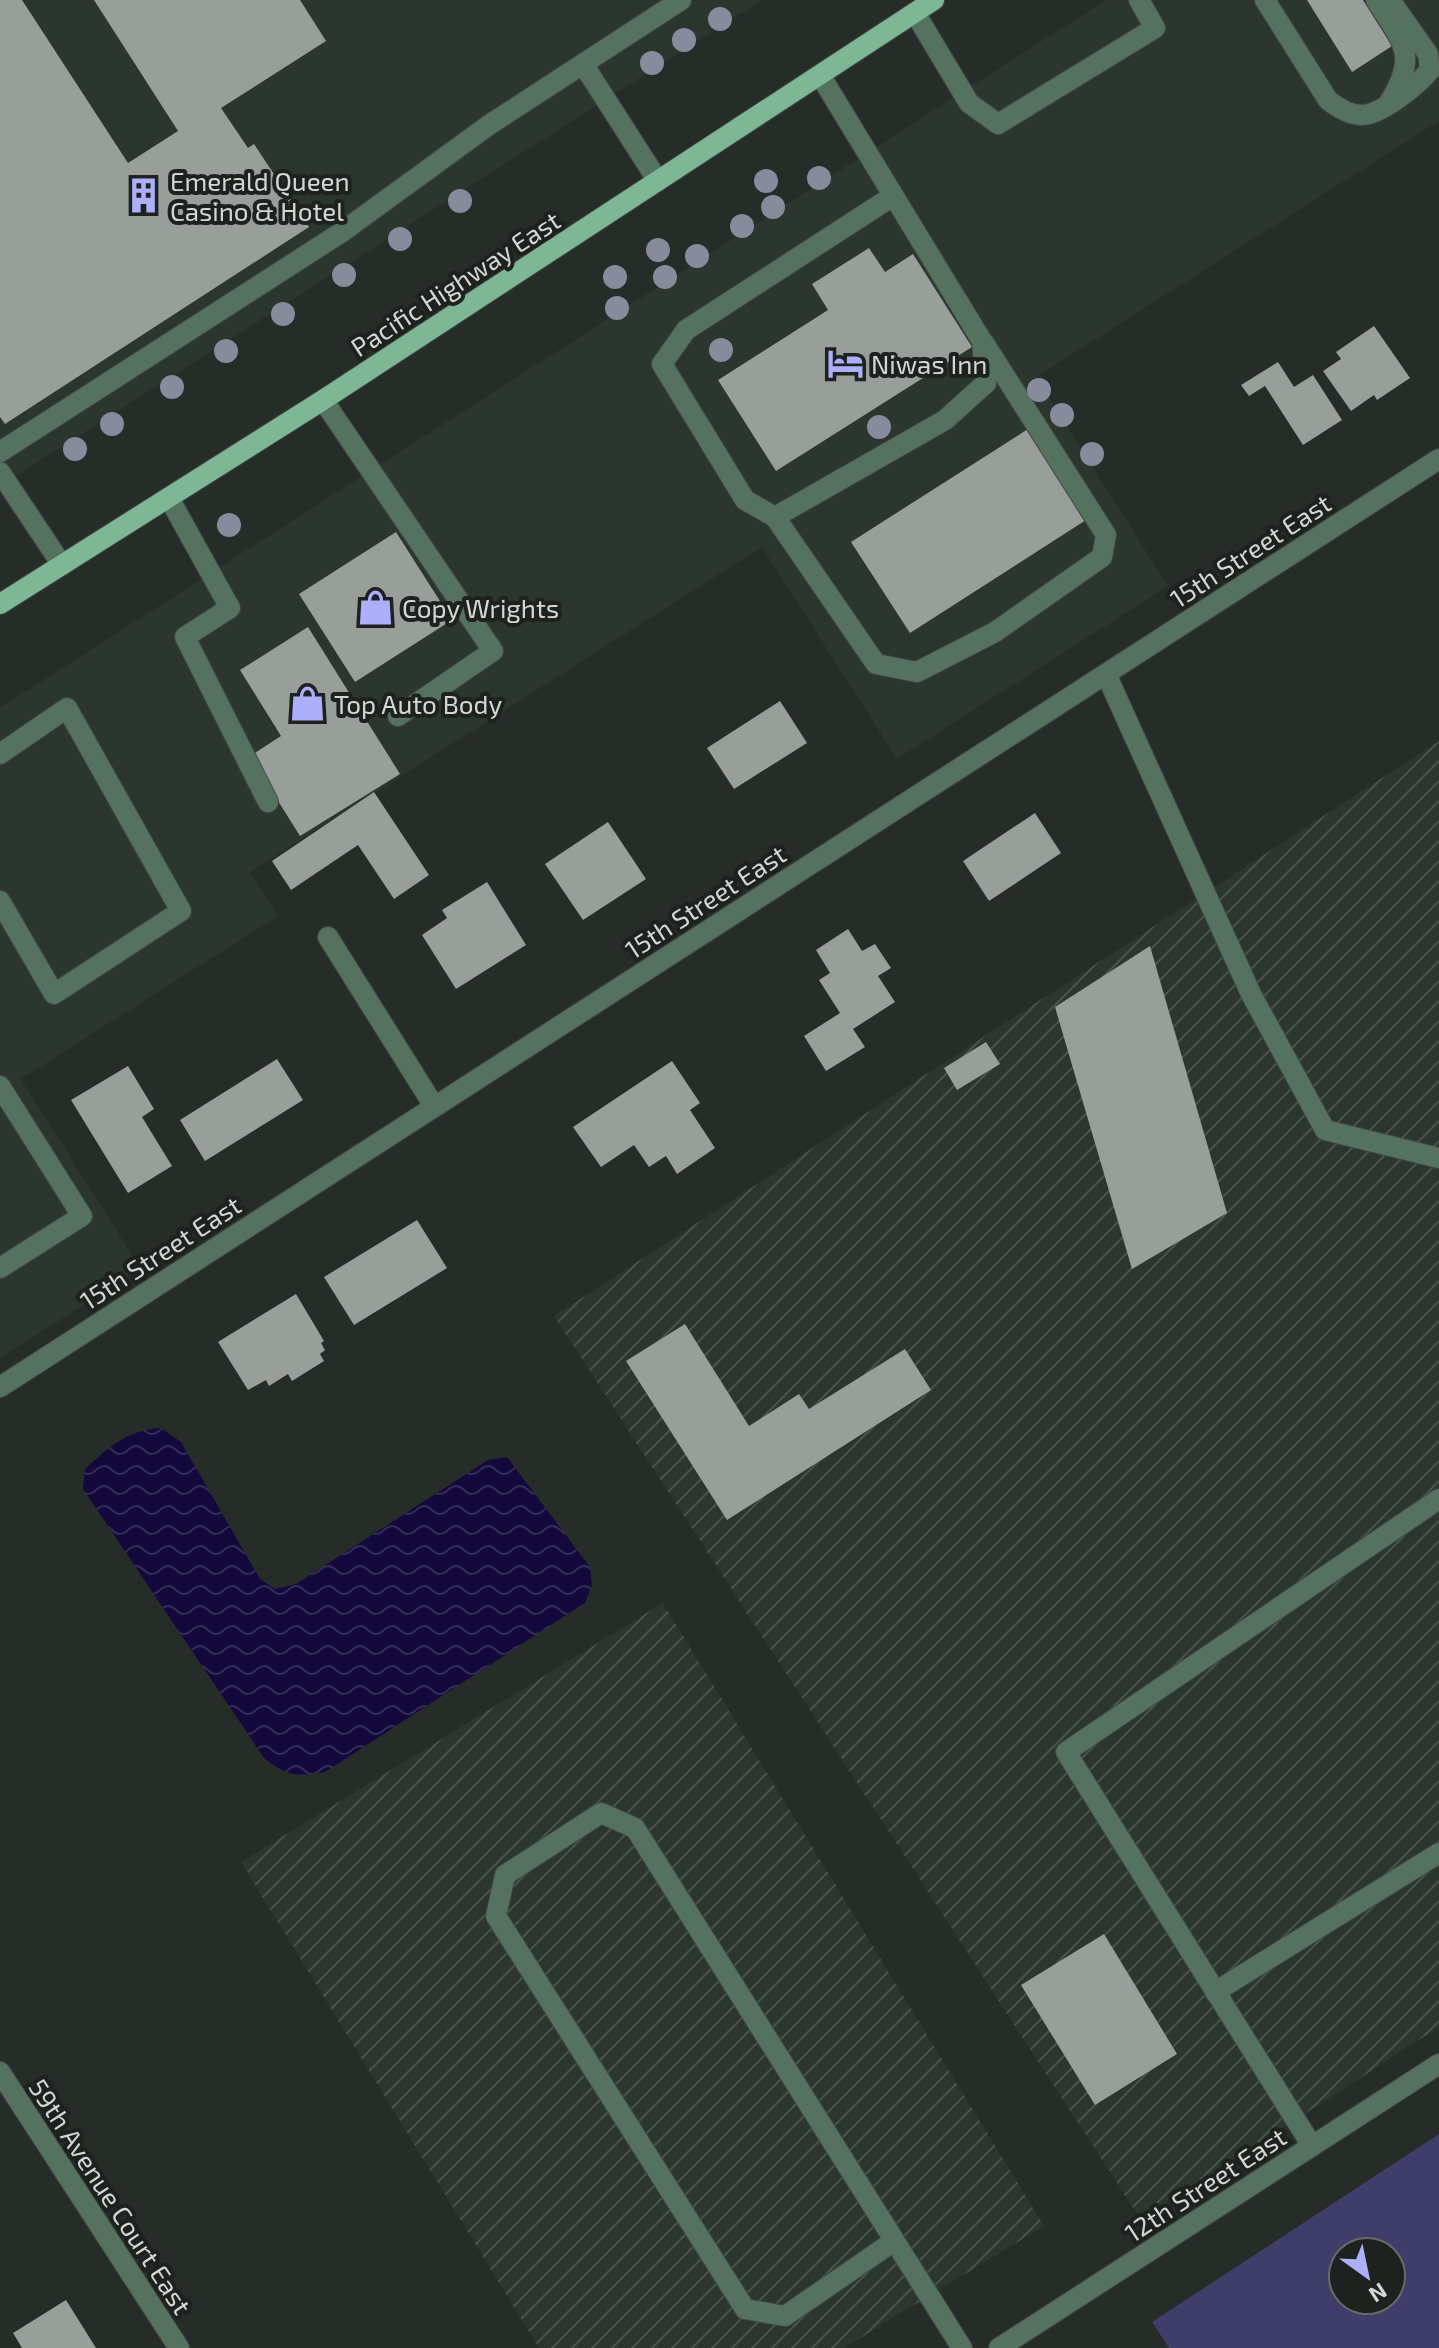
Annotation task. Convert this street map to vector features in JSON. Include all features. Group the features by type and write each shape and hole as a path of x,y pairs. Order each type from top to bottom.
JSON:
{"main road":[{"name":"Pacific Highway East","path":"0,604 323,400 934,0"}],"street":[{"path":"0,452 342,232 489,125 681,0"},
{"path":"915,13 969,103 998,124 1155,28 1139,0"},
{"path":"1265,0 1328,100 1340,110 1364,116 1388,105 1421,81 1430,70 1428,54 1390,0"},
{"path":"1376,0 1405,48 1406,66 1388,105"},
{"path":"583,64 658,181"},
{"path":"820,75 982,341 1106,535 1102,557 995,632 917,672 876,664 775,517 745,500 662,364 686,330 893,196"},
{"path":"775,517 945,420 986,383 982,341"},
{"path":"323,400 493,651 398,716"},
{"name":"15th Street East","path":"0,1387 1439,459"},
{"path":"0,472 62,565"},
{"path":"169,498 230,608 185,637 268,802"},
{"path":"1106,674 1251,994 1325,1130 1439,1158"},
{"path":"0,754 67,708 181,911 54,994 0,901"},
{"path":"328,937 434,1106"},
{"path":"0,1086 82,1216 0,1268"},
{"path":"1312,2146 1066,1752 1439,1499"},
{"path":"894,2241 785,2316 745,2309 496,1916 505,1875 601,1813 635,1828 962,2348"},
{"path":"1215,1992 1439,1853"},
{"name":"12th Street East","path":"999,2348 1439,2064"},
{"name":"59th Avenue Court East","path":"0,2072 179,2348"}],"shaded area":[{"path":"0,0 762,0 0,486"},
{"path":"1106,0 1439,0 1439,121 1036,377 1168,586 897,759 762,547 250,872 278,916 21,1079 141,1269 0,1358 0,708"},
{"path":"1439,741 1439,2027 1141,2220 554,1316"},
{"path":"663,1603 1044,2226 844,2348 539,2348 241,1862"},
{"path":"1439,2134 1439,2348 1169,2348 1152,2322"}],"water":[{"path":"161,1428 181,1442 260,1579 275,1589 296,1584 488,1460 507,1457 590,1567 592,1585 585,1603 325,1772 299,1775 286,1772 264,1758 83,1489 85,1469 111,1447 138,1432"}],"building":[{"name":"Emerald Queen Casino & Hotel","path":"0,0 22,0 128,163 178,131 94,0 300,0 326,41 221,108 248,148 254,144 309,227 5,424 0,417"},
{"path":"1307,0 1363,0 1392,46 1352,72"},
{"name":"Niwas Inn","path":"869,248 885,272 913,254 972,347 776,471 718,380 828,310 812,284"},
{"path":"1374,326 1410,378 1377,400 1374,395 1351,411 1323,371 1341,359 1336,352"},
{"path":"1278,362 1294,387 1313,375 1342,420 1303,445 1265,386 1249,396 1241,385"},
{"path":"1028,429 1086,520 910,633 851,542"},
{"name":"Copy Wrights","path":"396,532 452,620 355,682 299,594"},
{"name":"Top Auto Body","path":"308,627 400,774 300,836 250,756 281,736 240,670"},
{"path":"780,701 807,743 734,789 707,748"},
{"path":"374,792 429,875 394,899 358,845 291,890 272,861"},
{"path":"1035,813 1061,853 989,901 963,861"},
{"path":"608,822 646,879 583,920 545,864"},
{"path":"487,882 526,945 456,989 422,935 447,918 442,910"},
{"path":"848,929 862,951 875,944 891,968 878,976 895,1002 853,1029 865,1047 826,1071 804,1036 840,1013 819,980 830,973 816,950"},
{"path":"1150,946 1227,1213 1132,1269 1055,1007"},
{"path":"986,1042 1000,1064 957,1090 944,1068"},
{"path":"277,1059 303,1100 205,1161 180,1120"},
{"path":"672,1061 700,1103 690,1110 715,1148 677,1174 666,1156 649,1167 634,1145 601,1167 573,1127"},
{"path":"128,1066 154,1109 142,1117 172,1166 128,1193 71,1100"},
{"path":"417,1220 447,1268 354,1325 324,1277"},
{"path":"296,1294 324,1341 321,1343 325,1350 320,1354 324,1361 292,1381 288,1374 269,1386 266,1380 248,1390 218,1342"},
{"path":"685,1324 749,1426 799,1394 809,1409 905,1349 931,1390 727,1520 626,1361"},
{"path":"1104,1934 1177,2054 1095,2105 1021,1985"},
{"path":"66,2300 96,2348 22,2348 13,2333"}],"place":[{"name":"Emerald Queen Casino & Hotel","path":"144,195"},
{"name":"Niwas Inn","path":"845,363"},
{"name":"Copy Wrights","path":"376,607"},
{"name":"Top Auto Body","path":"308,703"}]}
